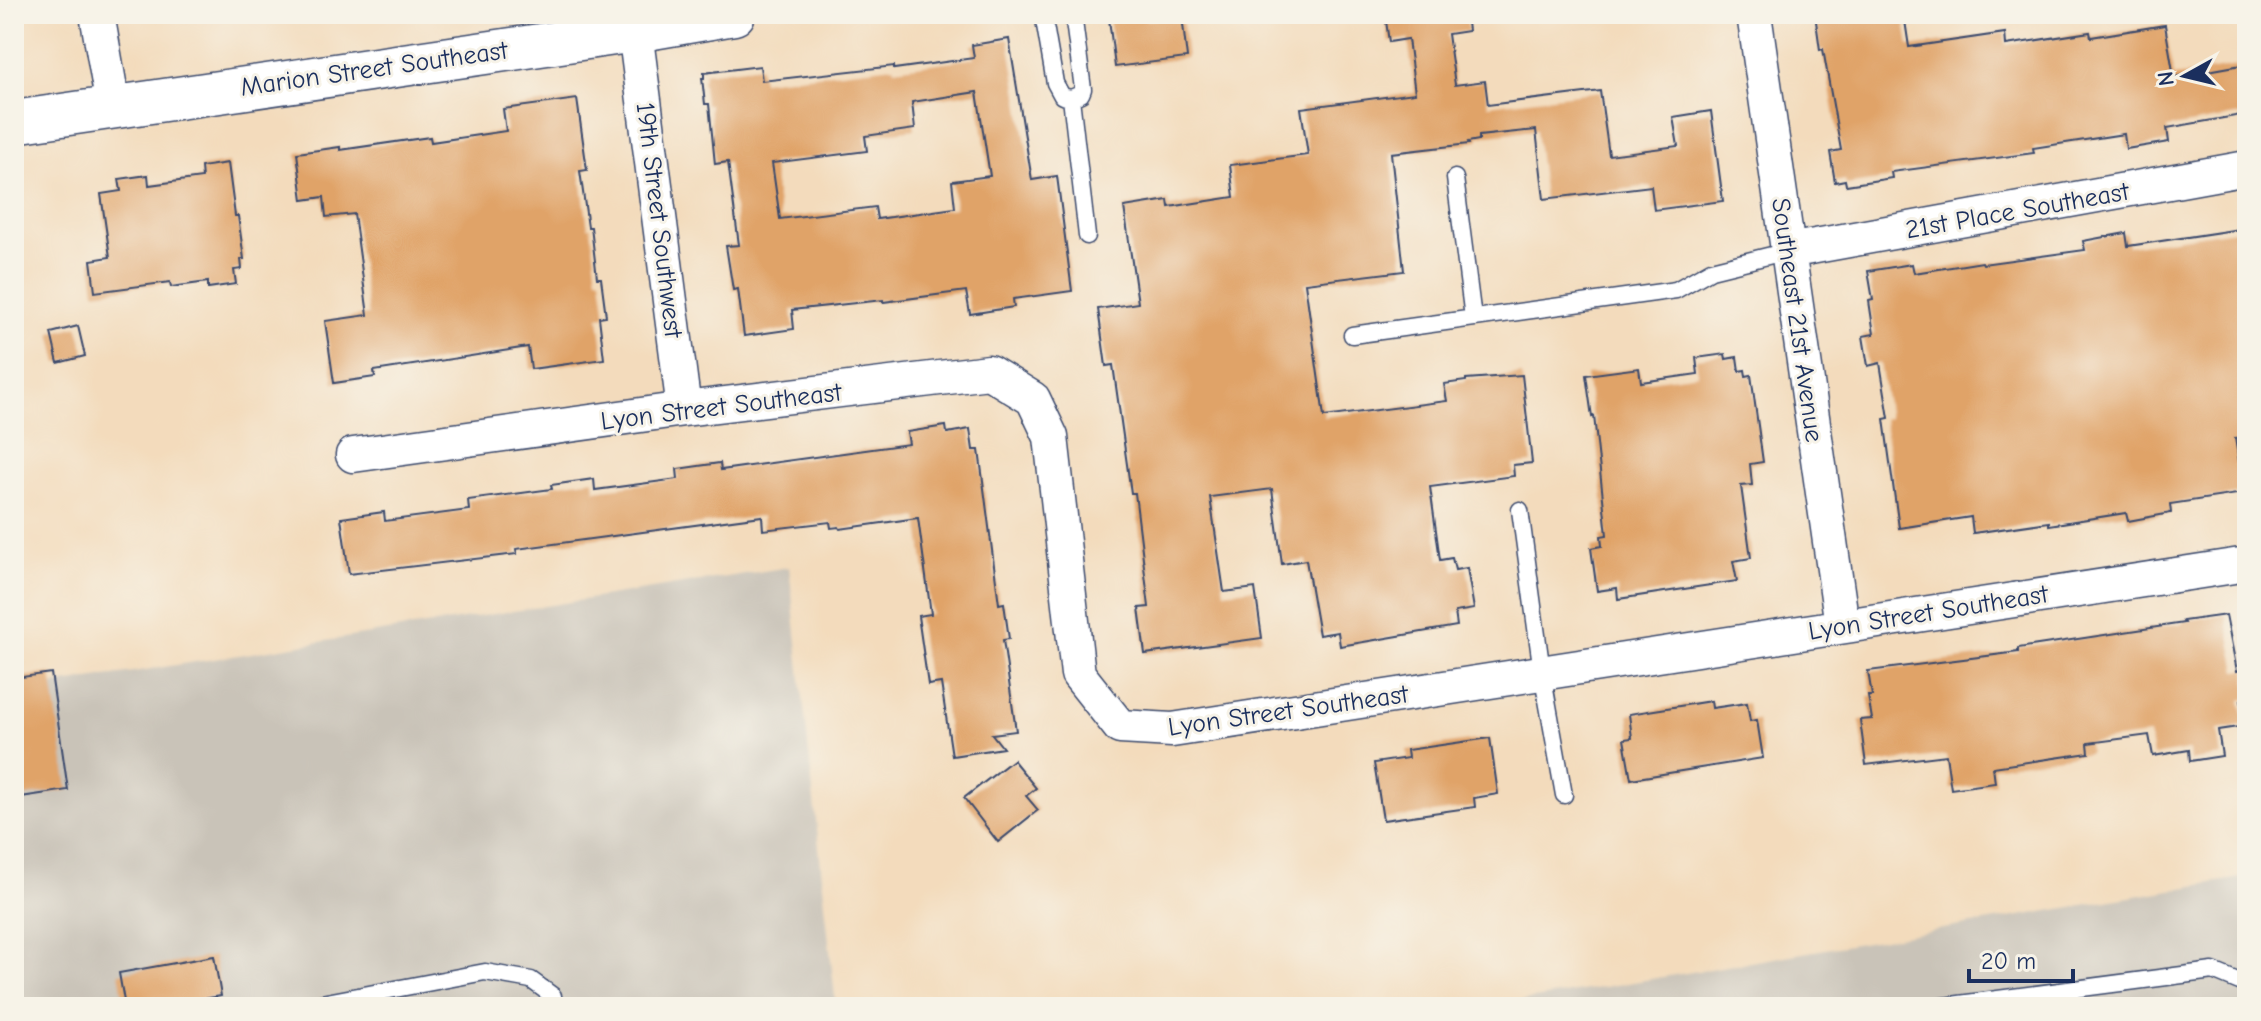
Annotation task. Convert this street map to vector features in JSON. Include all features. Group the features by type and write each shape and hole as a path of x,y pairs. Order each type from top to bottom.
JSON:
{"street":[{"path":"97,14 113,106"},
{"name":"Marion Street Southeast","path":"14,122 734,14"},
{"name":"Southeast 21st Avenue","path":"1754,14 1842,625"},
{"name":"19th Street Southwest","path":"635,31 684,409"},
{"name":"21st Place Southeast","path":"1788,251 2247,168"},
{"name":"Lyon Street Southeast","path":"353,455 684,409 989,372 1033,399 1051,437 1078,674 1120,727 1172,730 2247,564"}],"lane":[{"path":"1043,14 1055,83 1062,96 1071,98 1081,94 1083,89 1073,14"},
{"path":"1071,98 1087,236"},
{"path":"1455,178 1473,318"},
{"path":"1352,335 1676,290 1711,270 1788,251"},
{"path":"1520,510 1542,672 1564,795"},
{"path":"1936,1007 2213,971 2247,985"},
{"path":"300,1007 485,972 531,980 553,996 554,1007"}],"shaded area":[{"path":"789,567 836,1007 14,1007 14,691"},
{"path":"2247,877 2247,1007 1488,1007"}],"building":[{"path":"1146,14 1147,20 1182,16 1187,58 1115,67 1109,19"},
{"path":"1385,14 1466,14 1468,31 1448,34 1455,85 1485,81 1488,105 1600,91 1609,155 1678,146 1673,117 1711,111 1723,201 1654,210 1651,186 1544,199 1536,130 1479,136 1479,140 1469,144 1391,153 1404,271 1305,283 1324,417 1447,401 1444,384 1466,379 1522,375 1532,463 1513,465 1514,476 1430,487 1440,560 1452,558 1455,570 1467,568 1474,609 1455,612 1457,626 1340,646 1338,632 1319,635 1306,560 1282,564 1272,489 1210,497 1224,592 1255,588 1262,638 1145,654 1139,608 1149,607 1135,493 1131,493 1113,365 1106,366 1098,309 1138,303 1124,207 1168,200 1169,207 1234,197 1230,165 1308,155 1301,108 1415,93 1408,39 1389,42"},
{"path":"1815,14 1904,14 1909,47 2005,33 2006,45 2090,32 2091,37 2165,25 2174,77 2247,64 2247,114 2167,128 2169,142 2126,149 2124,134 2033,148 2034,153 1891,172 1892,178 1846,185 1845,180 1835,182 1830,152 1841,150"},
{"path":"1009,39 1032,180 1057,176 1072,291 1013,299 1014,307 970,314 966,291 792,310 794,329 744,336 738,289 733,290 726,246 739,245 728,162 715,164 709,104 705,104 704,73 760,66 762,81 894,66 894,69 974,58 972,45","holes":["977,92 990,176 952,181 955,208 877,219 875,207 780,219 772,163 867,151 865,136 915,129 912,102"]},
{"path":"577,99 587,170 580,171 606,316 599,317 604,359 531,369 528,347 374,371 375,377 334,383 325,321 368,315 354,214 326,217 324,197 303,200 297,153 430,137 431,142 506,131 503,109"},
{"path":"228,163 244,259 241,259 242,269 234,270 236,284 208,288 208,282 171,287 170,282 95,292 91,260 110,257 101,194 121,191 119,179 148,175 149,185 202,178 201,167"},
{"path":"2247,228 2247,437 2235,438 2244,493 2170,504 2171,513 2128,521 2126,513 1973,533 1971,517 1899,528 1884,419 1889,418 1880,363 1868,366 1863,336 1874,334 1868,271 1912,264 1914,273 2085,250 2083,241 2126,233 2128,246"},
{"path":"78,326 85,356 58,363 51,333"},
{"path":"1725,354 1726,359 1737,357 1739,371 1745,370 1746,376 1751,375 1763,462 1750,464 1752,485 1741,486 1751,558 1733,561 1737,581 1618,599 1617,588 1597,591 1591,548 1602,546 1601,536 1607,535 1594,416 1586,375 1639,368 1641,382 1698,374 1696,358"},
{"path":"946,426 947,433 970,429 973,450 979,450 999,604 1004,603 1009,639 1003,640 1016,731 992,734 1003,748 952,756 941,683 928,685 918,616 931,614 918,518 840,529 831,528 830,522 763,530 762,516 516,549 517,554 349,574 341,518 384,512 385,521 469,510 468,500 552,489 551,485 594,479 595,490 678,479 677,469 720,463 721,470 909,444 907,432"},
{"path":"2226,615 2237,671 2247,669 2247,699 2241,700 2245,726 2218,730 2222,756 2190,761 2189,750 2153,756 2149,735 2088,743 2089,753 1993,767 1995,783 1951,789 1946,755 1866,765 1860,720 1872,719 1868,671 2018,652 2018,648"},
{"path":"51,673 68,790 14,798 14,678"},
{"path":"1711,701 1712,708 1747,703 1750,721 1757,720 1763,758 1631,779 1624,739 1632,738 1629,714"},
{"path":"1490,738 1498,794 1474,798 1475,807 1383,820 1374,763 1408,758 1407,750"},
{"path":"1013,760 1036,788 1026,796 1038,810 998,842 964,798"},
{"path":"214,956 221,996 155,1007 125,1007 119,973"}]}
